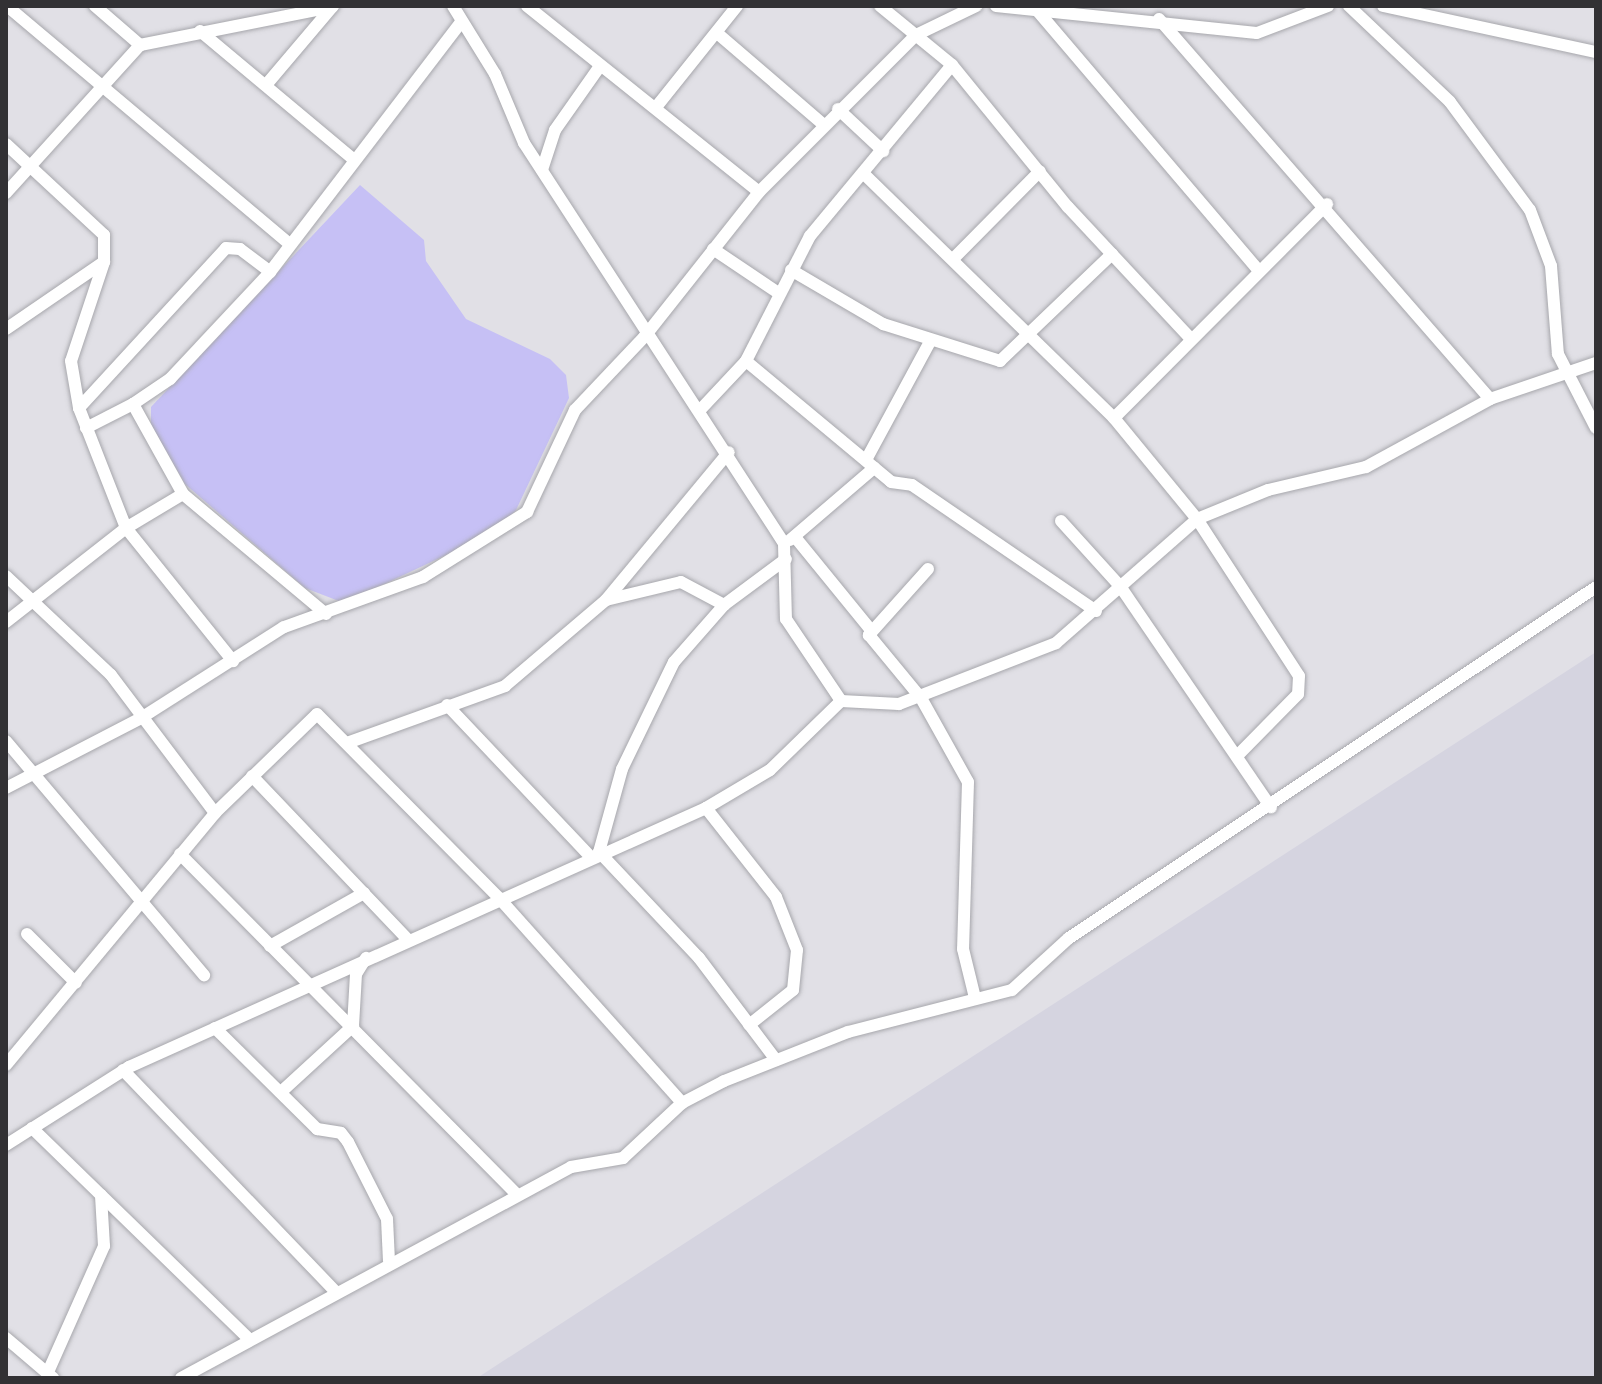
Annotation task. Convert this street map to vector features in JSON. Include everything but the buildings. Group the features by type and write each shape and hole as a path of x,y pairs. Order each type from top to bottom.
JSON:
{"street":[{"path":"7,6 22,10 99,89 290,244"},
{"path":"95,6 140,45"},
{"path":"453,6 542,170 575,212 645,336 701,409 790,540 870,629 870,640 921,698 968,782 963,949 975,998"},
{"path":"527,6 600,66 657,106 759,192"},
{"path":"657,106 737,6"},
{"path":"880,6 952,65 1112,254 1190,338"},
{"path":"6,788 141,718 284,627 423,577 527,512 575,410 645,336 759,192 838,109 916,35 976,6"},
{"path":"996,6 1159,19 1257,33 1328,6"},
{"path":"1349,6 1450,102 1530,210 1551,266 1558,354 1570,372 1596,428"},
{"path":"1383,6 1596,52"},
{"path":"6,193 34,167 140,45 333,7"},
{"path":"266,85 333,7"},
{"path":"1036,9 1259,271"},
{"path":"1159,19 1327,204 1490,399"},
{"path":"86,428 133,404 170,379 270,272 352,158 461,22"},
{"path":"200,31 352,158"},
{"path":"717,33 824,125"},
{"path":"701,409 746,361 777,292 791,270 952,65"},
{"path":"542,170 561,119 600,66"},
{"path":"838,109 883,151"},
{"path":"6,144 104,235 104,262 71,361 79,408 126,528 233,661"},
{"path":"954,258 1040,171"},
{"path":"864,174 1032,330 1114,418 1197,519 1302,685 1237,756"},
{"path":"1114,418 1190,338 1327,204"},
{"path":"79,408 226,248 240,249 270,272"},
{"path":"713,249 777,292"},
{"path":"791,270 883,324 1000,361 1112,254"},
{"path":"6,329 104,262"},
{"path":"841,701 786,619 786,559 790,540 870,464 931,340"},
{"path":"746,361 870,464 912,485 1096,611"},
{"path":"6,1145 123,1070 594,854 706,808 770,770 841,701 921,698 1056,643 1197,519 1268,490 1366,467 1490,399 1596,363"},
{"path":"133,404 183,494 326,614"},
{"path":"347,743 505,686 606,600 729,452"},
{"path":"6,622 126,528 183,494"},
{"path":"1061,521 1120,586 1271,807"},
{"path":"594,854 622,769 674,662 724,605 786,559"},
{"path":"870,629 928,569"},
{"path":"6,576 35,600 111,675 215,813"},
{"path":"606,600 681,582 724,605"},
{"path":"181,1378 389,1261 571,1167 623,1158 682,1103 776,1060 975,998 1012,990 1069,938 1271,807 1596,587"},
{"path":"447,705 594,854 749,1025 776,1060"},
{"path":"8,1056 76,983 215,813 306,717 317,714 499,898 682,1103"},
{"path":"6,741 204,975"},
{"path":"252,776 407,939"},
{"path":"706,808 776,897 797,950 793,990 749,1025"},
{"path":"180,854 517,1194"},
{"path":"270,946 364,893"},
{"path":"27,934 76,983"},
{"path":"281,1092 353,1026 356,974 367,957"},
{"path":"215,1028 317,1129 341,1133 348,1142 387,1219 389,1261"},
{"path":"123,1070 335,1291"},
{"path":"32,1128 249,1339"},
{"path":"6,1338 50,1375 104,1246 101,1195"}],"shaded area":[{"path":"360,185 424,240 426,261 466,319 550,359 566,375 569,398 516,510 495,532 344,603 305,588 185,484 151,425 151,407"},
{"path":"1596,652 1596,1378 477,1378"}]}
